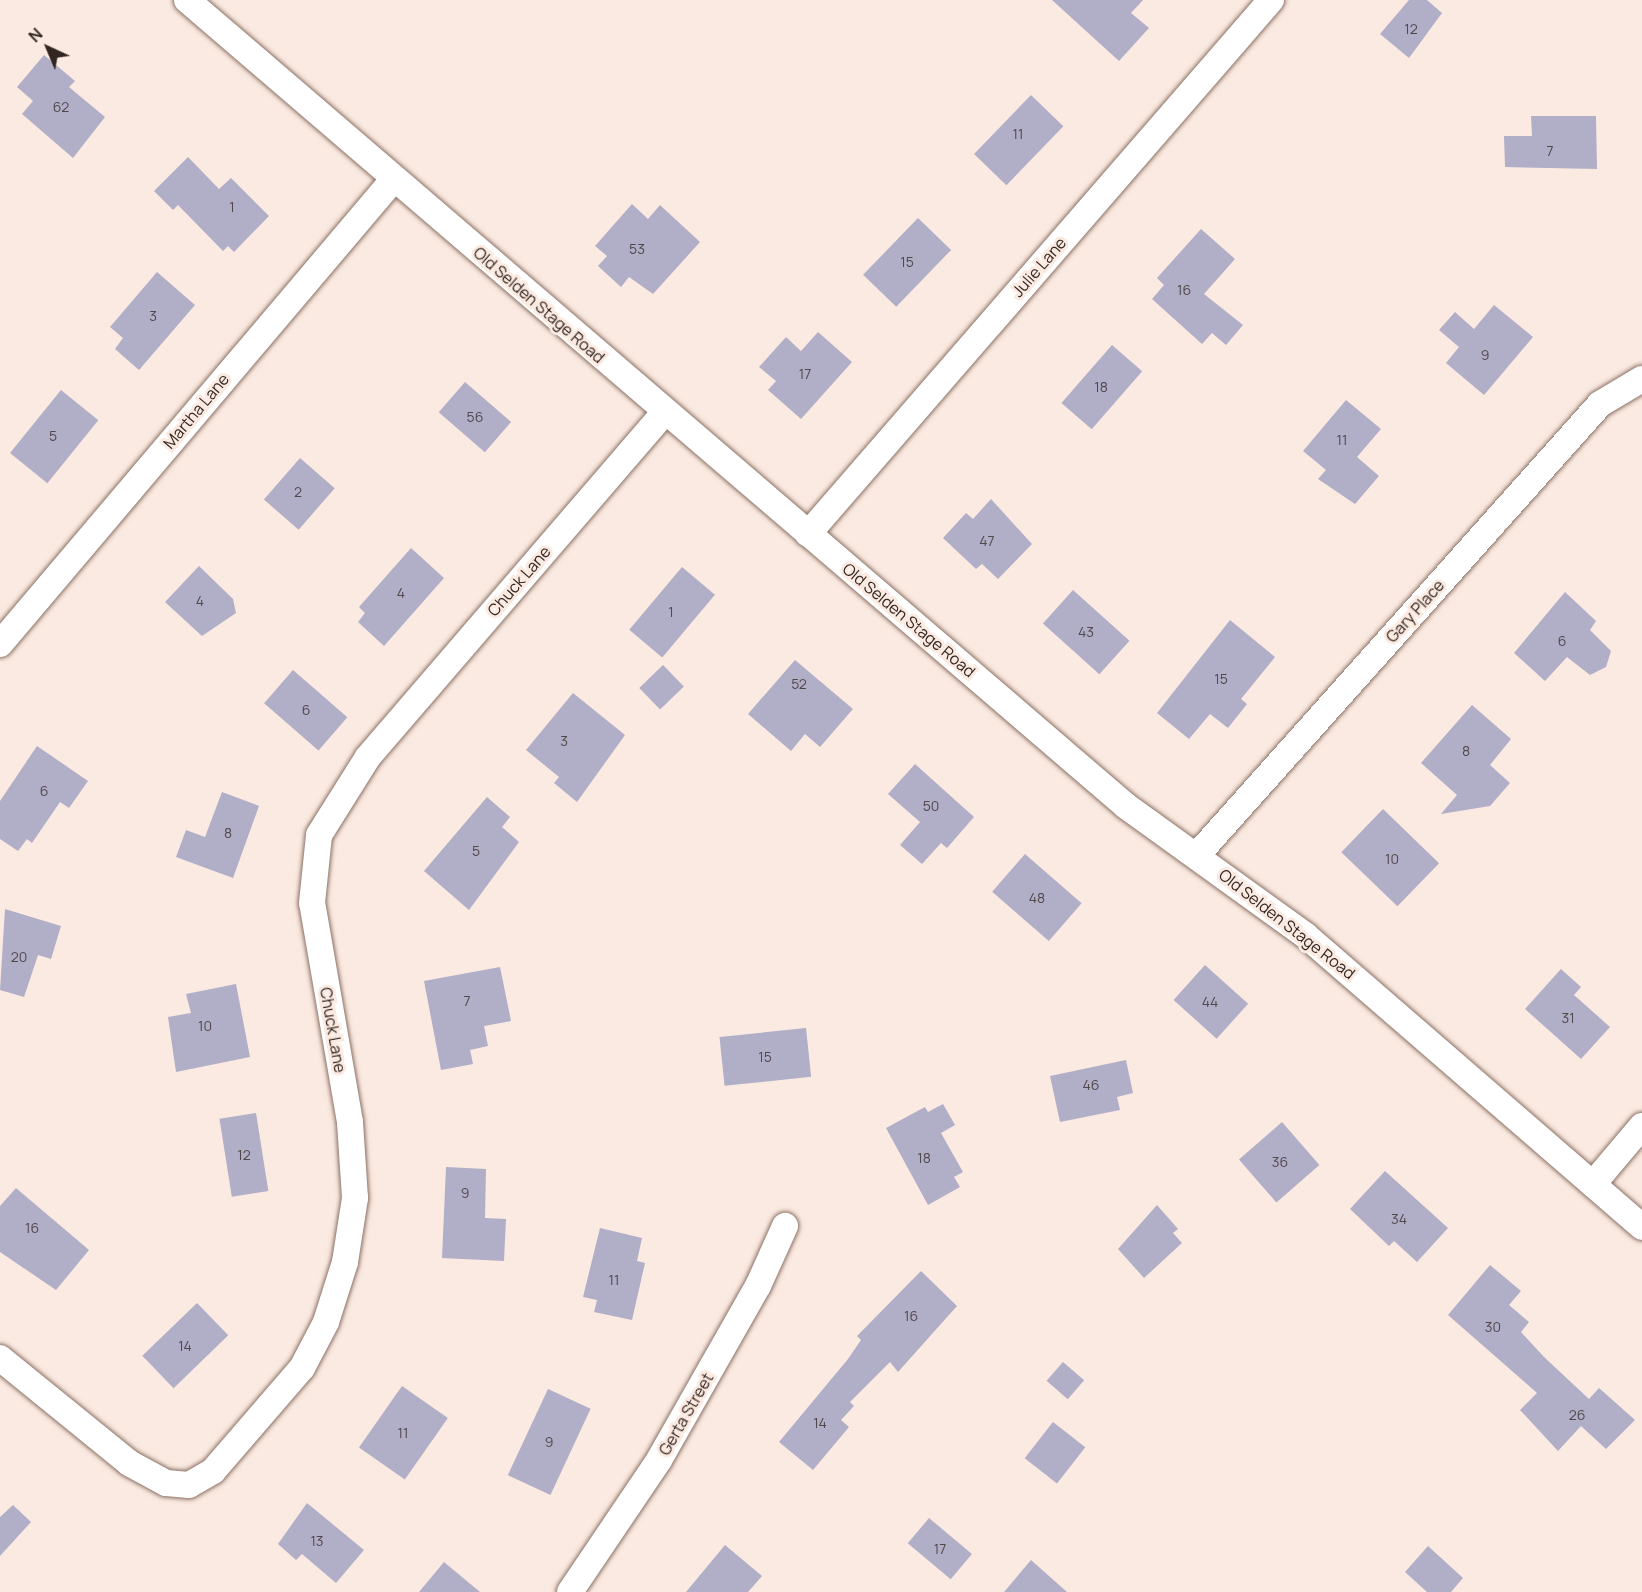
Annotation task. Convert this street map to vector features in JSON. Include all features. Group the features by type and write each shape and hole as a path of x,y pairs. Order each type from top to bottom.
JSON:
{"street":[{"name":"Old Selden Stage Road","path":"187,0 393,180 1126,806 1198,854 1305,934 1642,1227"},
{"name":"Julie Lane","path":"808,534 1271,0"},
{"name":"Martha Lane","path":"0,644 393,180"},
{"name":"Gary Place","path":"1198,854 1600,404 1642,379"},
{"name":"Chuck Lane","path":"0,1358 129,1463 166,1483 189,1485 213,1471 302,1368 332,1302 355,1198 350,1122 312,903 320,835 368,757 664,412"},
{"path":"1593,1184 1642,1126"},
{"name":"Gerta Street","path":"570,1592 660,1460 758,1286 785,1226"}],"building":[{"path":"1052,0 1143,0 1131,13 1149,28 1119,61"},
{"path":"1409,0 1427,0 1442,13 1409,58 1380,34"},
{"path":"44,55 75,81 69,87 105,117 73,158 22,114 33,101 17,87"},
{"path":"1031,95 1063,126 1006,185 974,154"},
{"path":"1531,116 1596,116 1597,169 1505,167 1504,136 1532,136"},
{"path":"188,157 219,189 231,178 269,216 234,252 228,246 223,251 178,205 173,210 154,191"},
{"path":"632,204 648,219 660,205 700,242 653,294 629,277 621,287 598,266 607,256 595,246"},
{"path":"918,218 951,250 896,307 863,275"},
{"path":"1201,229 1235,259 1204,294 1243,325 1226,345 1212,333 1202,344 1152,299 1164,285 1157,278"},
{"path":"157,272 195,305 139,370 115,349 123,338 110,327"},
{"path":"1494,305 1533,337 1484,395 1446,363 1459,347 1439,330 1455,312 1474,329"},
{"path":"818,332 852,362 801,419 768,390 776,381 759,367 786,337 801,351"},
{"path":"1112,345 1142,371 1092,429 1061,403"},
{"path":"465,382 511,422 485,452 439,412"},
{"path":"61,390 98,420 47,483 10,453"},
{"path":"1346,400 1381,429 1357,457 1379,476 1355,504 1318,479 1326,470 1303,451"},
{"path":"300,458 335,488 299,530 264,500"},
{"path":"991,499 1032,544 998,579 982,564 976,569 943,538 966,513 973,519"},
{"path":"411,548 444,578 384,646 358,622 365,613 359,607"},
{"path":"199,566 233,599 236,613 202,636 165,602"},
{"path":"682,567 715,595 662,657 629,630"},
{"path":"1073,590 1129,641 1099,674 1043,623"},
{"path":"1565,592 1596,621 1590,630 1611,651 1606,667 1590,675 1567,657 1545,681 1514,653"},
{"path":"1230,620 1275,657 1241,699 1247,704 1228,728 1210,714 1189,739 1157,713"},
{"path":"795,660 853,709 820,747 805,734 791,751 748,714"},
{"path":"663,665 684,687 660,710 639,688"},
{"path":"293,670 347,717 318,750 264,703"},
{"path":"573,693 625,735 577,802 554,783 559,777 526,750"},
{"path":"1472,705 1511,739 1490,765 1510,783 1490,806 1441,814 1457,795 1421,763"},
{"path":"37,746 88,781 69,808 60,802 32,843 27,839 18,851 0,839 0,801"},
{"path":"915,764 974,817 947,848 941,843 922,864 900,845 920,822 888,794"},
{"path":"222,792 259,806 233,878 176,857 186,830 205,837"},
{"path":"487,797 510,817 502,827 519,842 469,910 424,871"},
{"path":"1383,809 1439,863 1397,906 1341,852"},
{"path":"1025,854 1082,903 1049,941 992,892"},
{"path":"5,909 61,926 51,959 38,955 24,997 0,990"},
{"path":"1205,965 1248,1004 1217,1039 1174,1000"},
{"path":"500,967 511,1021 484,1026 488,1046 470,1050 473,1064 441,1070 424,981"},
{"path":"1561,969 1581,987 1574,995 1610,1027 1581,1059 1525,1009"},
{"path":"236,984 250,1057 176,1072 168,1017 191,1013 186,994"},
{"path":"806,1028 811,1077 725,1086 719,1037"},
{"path":"1126,1060 1133,1093 1117,1097 1120,1110 1060,1122 1050,1076"},
{"path":"943,1104 955,1125 941,1133 963,1172 954,1177 960,1187 928,1205 886,1128 925,1107 928,1112"},
{"path":"256,1113 268,1191 232,1197 219,1119"},
{"path":"1282,1122 1319,1165 1276,1202 1239,1159"},
{"path":"446,1167 486,1169 485,1218 506,1219 504,1261 442,1258"},
{"path":"1385,1171 1448,1228 1417,1262 1394,1241 1389,1246 1350,1209"},
{"path":"16,1188 89,1250 56,1290 0,1252 0,1206"},
{"path":"1157,1205 1178,1229 1173,1233 1182,1243 1144,1278 1118,1249"},
{"path":"600,1228 642,1238 637,1261 645,1263 632,1320 594,1312 597,1300 583,1297"},
{"path":"1490,1265 1521,1291 1509,1305 1529,1322 1521,1332 1544,1357 1589,1399 1599,1388 1635,1420 1606,1449 1581,1426 1558,1451 1520,1410 1537,1393 1448,1315"},
{"path":"921,1271 957,1306 898,1372 890,1362 850,1402 854,1406 841,1420 849,1427 813,1470 779,1442 848,1359 861,1340 857,1336"},
{"path":"197,1303 228,1335 174,1388 142,1356"},
{"path":"1063,1362 1084,1380 1068,1399 1047,1381"},
{"path":"402,1386 448,1418 405,1480 359,1447"},
{"path":"548,1389 591,1409 550,1495 508,1475"},
{"path":"1053,1422 1085,1447 1057,1483 1025,1458"},
{"path":"307,1503 364,1550 336,1583 302,1554 296,1560 278,1544"},
{"path":"13,1505 31,1522 0,1556 0,1517"},
{"path":"929,1518 972,1554 951,1579 908,1543"},
{"path":"725,1545 762,1576 748,1592 686,1592"},
{"path":"1428,1546 1463,1578 1451,1592 1427,1592 1405,1572"},
{"path":"1031,1560 1067,1592 1004,1592"},
{"path":"444,1562 480,1592 419,1592"}]}
